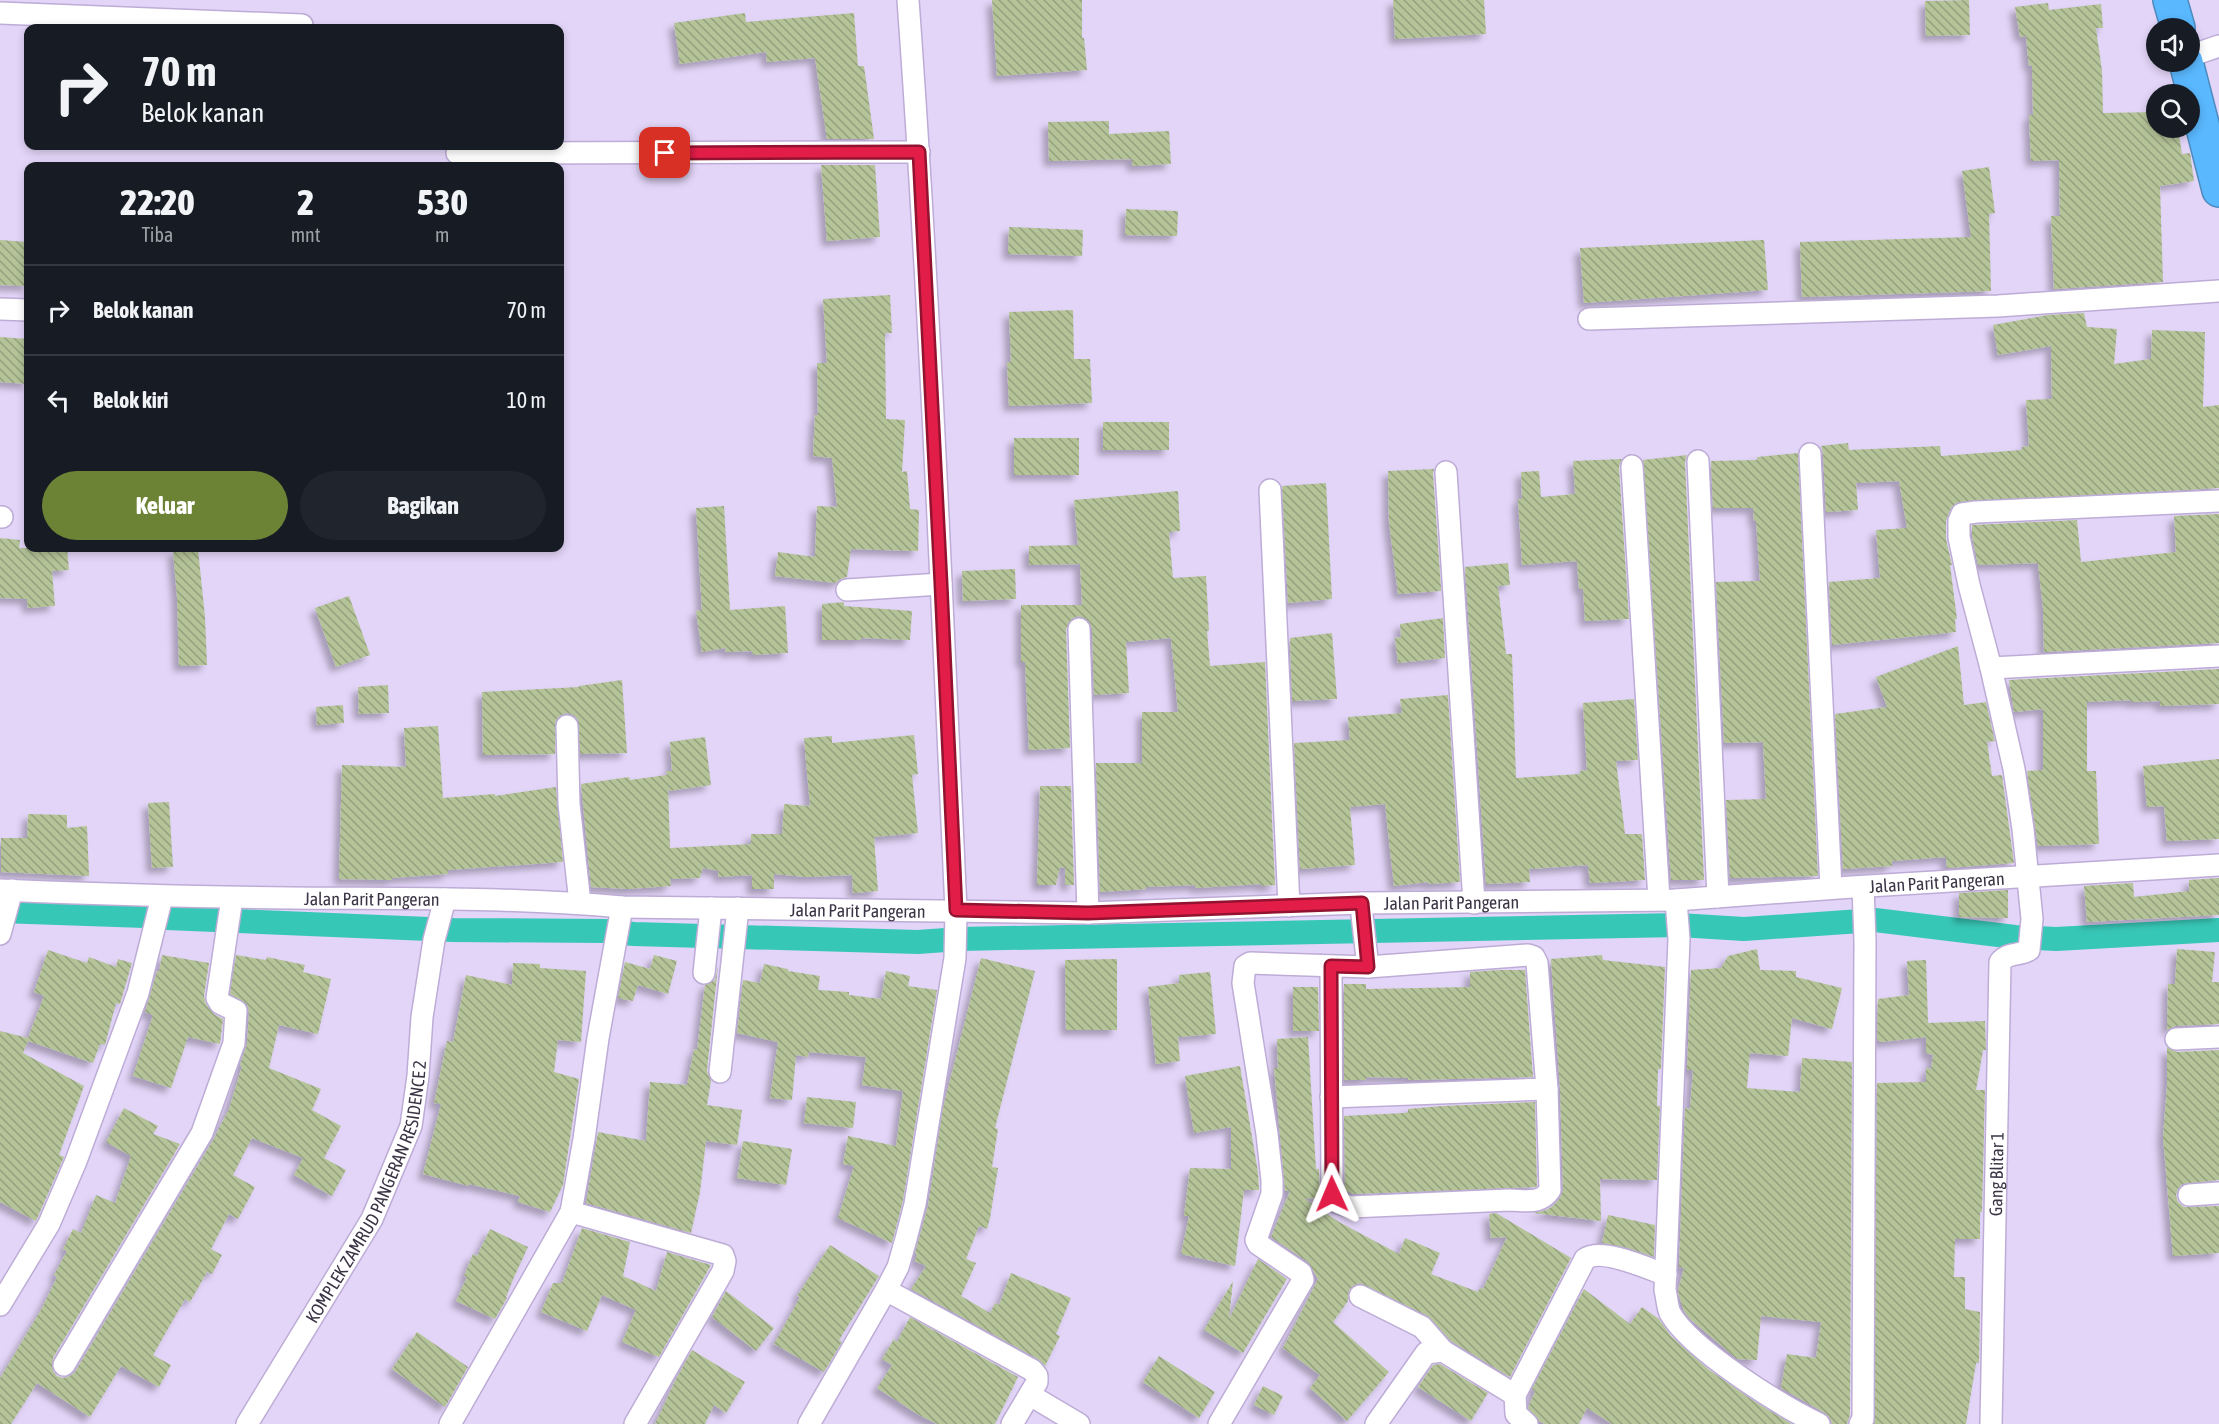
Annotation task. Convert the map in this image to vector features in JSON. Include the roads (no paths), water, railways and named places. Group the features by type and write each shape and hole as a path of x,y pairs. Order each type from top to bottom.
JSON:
{"highway":[{"path":"2170,0 2175,18"},
{"path":"2189,72 2219,190"}],"street":[{"path":"809,1424 898,1266 915,1204 955,958 941,584 919,152 908,0"},
{"path":"0,12 279,24"},
{"path":"2200,53 2219,46"},
{"path":"457,153 919,152"},
{"path":"1588,319 1998,306 2219,291"},
{"path":"0,309 24,310"},
{"path":"1810,454 1831,888"},
{"path":"1698,461 1718,897"},
{"path":"1632,466 1671,903 1679,939 1665,1290 1669,1310 1680,1327 1716,1358 1779,1402 1819,1424"},
{"path":"1446,472 1474,903"},
{"path":"1270,490 1289,906"},
{"path":"2026,876 2023,829 2014,769 1959,537 1959,521 1962,514 2219,501"},
{"path":"847,590 941,584"},
{"path":"1079,629 1088,913"},
{"path":"1991,668 2219,656"},
{"path":"567,726 569,804 580,903"},
{"name":"Jalan Parit Pangeran","path":"6,890 442,907 580,903 621,913 710,916 738,909 955,917 1289,906 1362,909 1474,903 1671,903 1831,888 1863,895 2026,876 2219,865"},
{"name":"Gang Blitar 1","path":"1991,1424 2000,962 2010,954 2022,954 2029,950 2031,944 2032,919 2026,876"},
{"path":"0,934 6,890"},
{"path":"1860,1424 1863,1419 1865,941 1863,895"},
{"path":"0,1305 49,1224 76,1161 138,993 162,897"},
{"path":"64,1365 202,1133 234,1043 236,1011 220,1003 217,998 232,898"},
{"name":"KOMPLEK ZAMRUD PANGERAN RESIDENCE 2","path":"247,1424 372,1219 411,1126 418,1076 422,1017 434,940 442,907"},
{"path":"720,1072 738,909"},
{"path":"1362,909 1367,960"},
{"path":"450,1424 571,1212 598,1038 621,913"},
{"path":"704,973 710,916"},
{"path":"1219,1424 1303,1280 1301,1273 1258,1244 1256,1240 1272,1194 1272,1180 1242,972 1245,966 1250,963 1331,966 1367,960 1528,955 1534,957 1537,963 1546,1089 1550,1190 1544,1198 1535,1201 1509,1200 1351,1207 1338,1203 1332,1194 1331,966"},
{"path":"2176,1039 2219,1037"},
{"path":"1331,1097 1546,1089"},
{"path":"2189,1194 2219,1193"},
{"path":"571,1212 694,1245 723,1255 726,1261 635,1424"},
{"path":"1527,1424 1516,1414 1515,1395 1585,1259 1590,1255 1597,1255 1666,1275"},
{"path":"886,1290 1032,1370 1037,1376 1037,1382 1012,1424"},
{"path":"1360,1296 1422,1327 1443,1351 1515,1395"},
{"path":"1376,1424 1425,1353 1443,1351"},
{"path":"1030,1395 1079,1424"}],"waterway":[{"path":"0,911 145,916"},
{"path":"167,918 453,930 605,931 634,934 918,942 959,939 1679,925 1744,929 1875,920 2015,937 2056,939 2219,930"}]}
